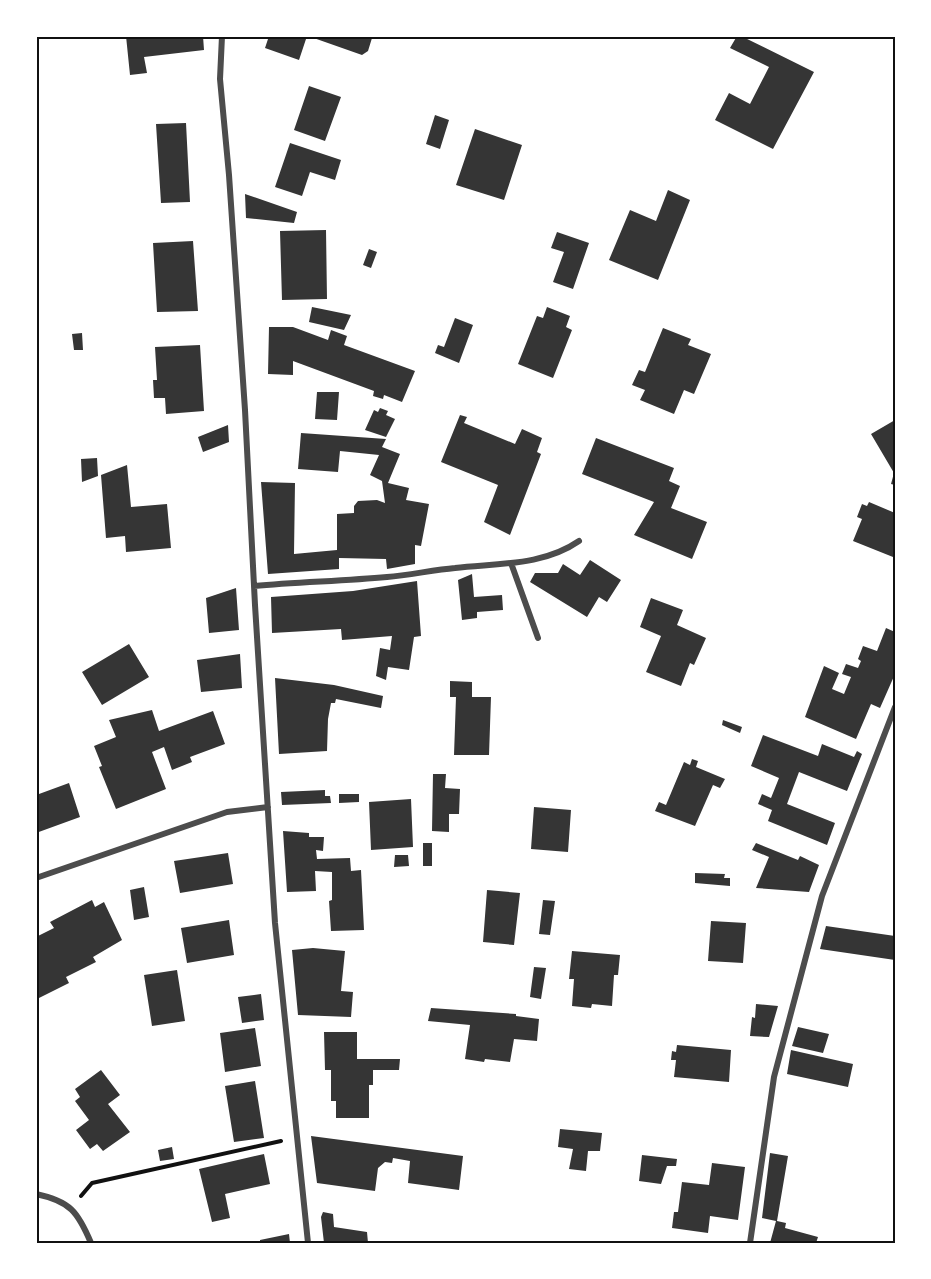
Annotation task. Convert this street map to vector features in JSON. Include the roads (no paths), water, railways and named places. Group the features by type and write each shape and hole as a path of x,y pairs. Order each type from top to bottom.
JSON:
{"street":[{"path":"222,36 220,79 244,387 275,923 308,1243"},
{"path":"254,586 387,577 458,567 511,563 549,556 566,550 579,541"},
{"path":"511,563 538,638"},
{"path":"750,1243 774,1077 822,896 895,707"},
{"path":"36,878 227,812 268,807"},
{"path":"36,1194 56,1198 71,1208 83,1224 91,1243"}]}
